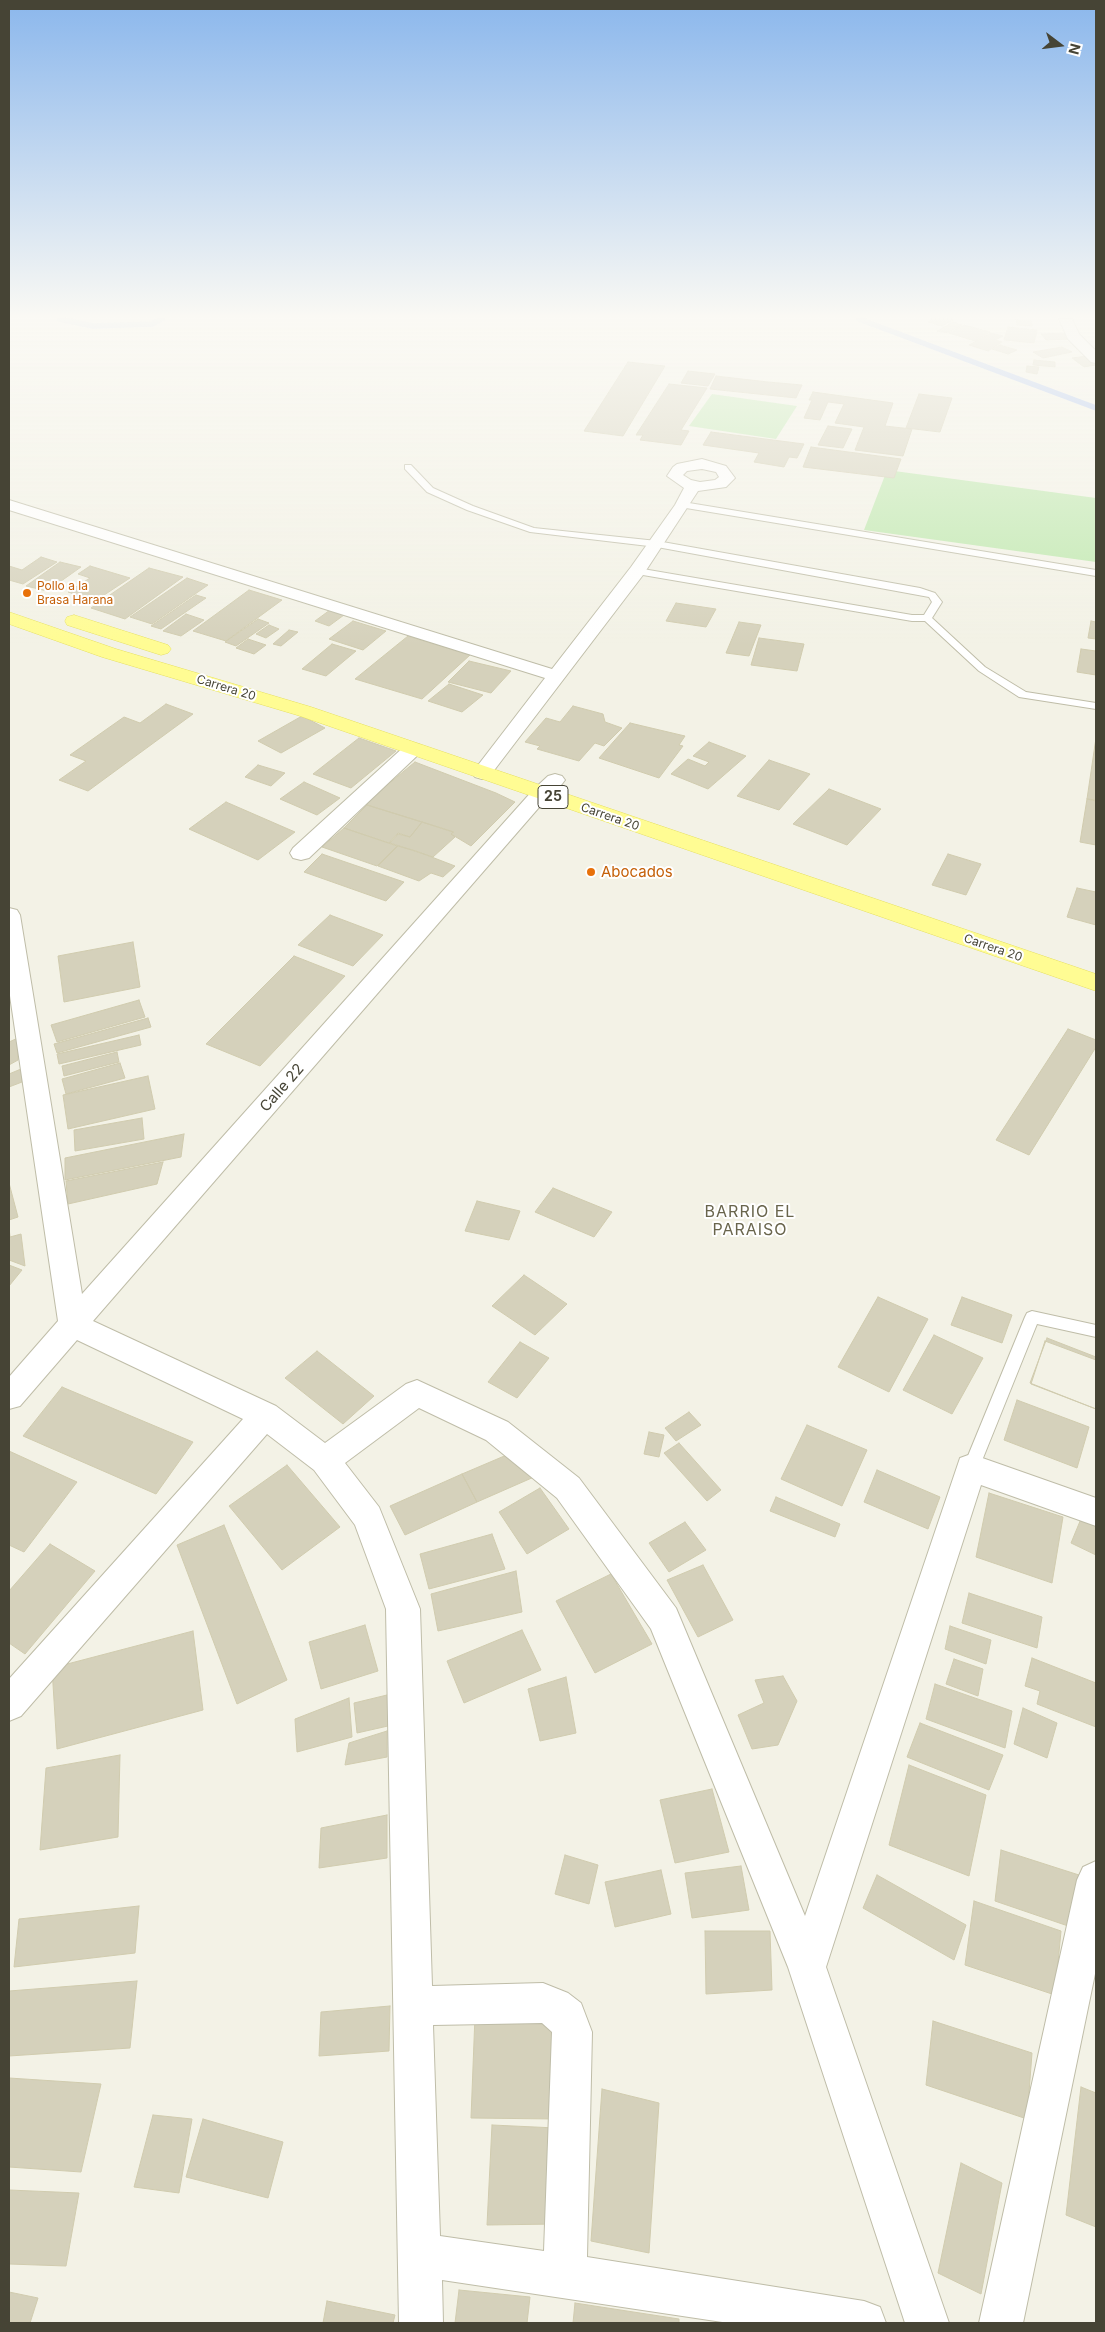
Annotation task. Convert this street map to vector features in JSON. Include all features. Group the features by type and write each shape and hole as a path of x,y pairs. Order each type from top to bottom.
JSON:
{"main road":[{"name":"Carrera 20","path":"9,600 317,698 488,766 1096,964"},
{"name":"Carrera 20","path":"9,618 109,653 304,711 413,749 488,766"},
{"name":"Carrera 20","path":"548,786 1096,983"}],"street":[{"path":"488,766 657,544 683,505 693,486"},
{"path":"9,505 557,676"},
{"path":"301,853 413,749"},
{"name":"Calle 22","path":"9,1397 548,786"},
{"path":"9,915 16,1010 73,1325 265,1415 325,1461 368,1517 403,1609 421,2323"},
{"path":"325,1461 417,1393 497,1431 568,1488 664,1619 806,1967 927,2323"},
{"path":"9,1704 265,1415"},
{"path":"806,1967 971,1468 1096,1512"},
{"path":"1001,2323 1096,1880"},
{"path":"414,2006 543,2003 554,2007 567,2017 572,2032 565,2275"},
{"path":"420,2255 565,2275 864,2323"}],"lane":[{"path":"408,467 430,490 470,508 534,530 657,544 920,591 932,595 937,602 928,618"},
{"path":"683,505 1096,573"},
{"path":"637,571 912,618 928,618 982,669 1023,695 1096,706"},
{"path":"971,1468 1032,1318 1096,1331"}],"green space":[{"path":"701,428 783,428 776,439"},
{"path":"887,470 1096,498 1096,562 864,530"}],"building":[{"path":"586,428 628,428 623,436 584,431"},
{"path":"641,428 682,428 681,430 689,431 681,445 640,440 643,435 636,435"},
{"path":"827,428 852,429 843,448 818,445"},
{"path":"864,428 912,429 903,456 855,450"},
{"path":"906,428 941,428 940,432"},
{"path":"711,432 804,444 797,458 789,457 784,467 754,462 759,453 703,445"},
{"path":"811,447 901,459 894,478 803,467"},
{"path":"41,557 57,562 23,584 9,580 9,566 22,570"},
{"path":"60,562 81,567 47,591 26,586"},
{"path":"90,566 130,578 95,601 68,592 90,578 78,574"},
{"path":"149,568 183,577 125,619 91,608"},
{"path":"187,578 208,585 152,624 130,617"},
{"path":"249,590 282,600 226,641 193,631"},
{"path":"196,595 206,598 161,629 151,626"},
{"path":"676,603 716,609 706,627 666,621"},
{"path":"330,610 344,615 329,626 315,621"},
{"path":"186,614 204,620 181,636 163,631"},
{"path":"258,619 269,623 236,646 225,642"},
{"path":"353,621 386,631 363,650 329,639"},
{"path":"1091,621 1096,622 1096,639 1088,638"},
{"path":"739,622 761,625 749,656 726,653"},
{"path":"269,625 279,629 266,638 256,634"},
{"path":"289,630 298,632 281,646 273,644"},
{"path":"408,636 470,655 422,699 355,679"},
{"path":"759,638 804,644 797,671 751,665"},
{"path":"248,639 266,645 254,654 236,648"},
{"path":"332,644 356,651 326,676 302,669"},
{"path":"1081,649 1096,651 1096,675 1077,672"},
{"path":"469,661 511,671 491,693 448,682"},
{"path":"449,684 483,695 462,712 428,701"},
{"path":"166,704 193,714 88,791 59,780 86,761 70,755 124,717 140,723"},
{"path":"573,706 603,714 605,722 622,728 604,746 595,743 579,761 537,749 540,746 525,742 546,718 560,722"},
{"path":"302,716 325,728 281,753 258,741"},
{"path":"630,723 685,736 679,745 683,746 659,778 599,758"},
{"path":"359,738 396,751 351,788 313,774"},
{"path":"1096,738 1096,800 1087,799"},
{"path":"709,742 746,756 708,789 671,774 688,759 705,766 709,762 693,756"},
{"path":"769,760 810,774 779,810 737,796"},
{"path":"415,762 515,802 471,846 451,834 454,832 364,804"},
{"path":"258,765 285,773 271,786 245,777"},
{"path":"304,782 340,798 317,815 280,799"},
{"path":"829,789 881,809 847,845 793,824"},
{"path":"1087,799 1096,801 1096,845 1080,842"},
{"path":"226,802 295,832 258,860 189,829"},
{"path":"367,805 422,822 410,837 398,833 389,843 344,828"},
{"path":"422,822 453,832 451,834 455,837 433,857 390,843 398,834 410,837"},
{"path":"344,828 397,846 377,866 322,847"},
{"path":"398,846 455,866 443,877 431,873 419,881 378,866"},
{"path":"322,854 404,882 386,901 304,872"},
{"path":"948,854 981,864 966,895 932,885"},
{"path":"1077,888 1096,892 1096,925 1067,917"},
{"path":"330,915 383,935 353,966 298,945"},
{"path":"133,942 140,987 64,1002 58,956"},
{"path":"294,956 345,976 260,1066 206,1044"},
{"path":"139,1000 145,1017 57,1042 51,1025"},
{"path":"148,1018 151,1027 57,1053 54,1044"},
{"path":"1068,1029 1096,1040 1096,1047 1029,1155 996,1140"},
{"path":"139,1035 141,1045 59,1064 57,1054"},
{"path":"18,1038 18,1060 9,1065 9,1042"},
{"path":"117,1052 119,1062 64,1076 62,1066"},
{"path":"120,1063 125,1078 66,1094 62,1079"},
{"path":"21,1069 22,1082 9,1087 9,1074"},
{"path":"148,1076 155,1109 68,1129 63,1095"},
{"path":"142,1118 144,1139 75,1151 74,1130"},
{"path":"184,1134 181,1157 65,1180 65,1158"},
{"path":"163,1162 157,1184 68,1204 66,1181"},
{"path":"9,1183 18,1217 9,1220"},
{"path":"553,1188 612,1212 594,1237 535,1212"},
{"path":"477,1201 520,1211 509,1240 465,1231"},
{"path":"9,1227 10,1237 21,1234 25,1266 9,1260"},
{"path":"9,1265 22,1270 9,1286"},
{"path":"524,1275 567,1304 535,1335 492,1306"},
{"path":"878,1297 928,1319 889,1392 838,1367"},
{"path":"962,1297 1012,1315 1002,1343 951,1325"},
{"path":"934,1335 983,1358 952,1414 903,1390"},
{"path":"1047,1338 1096,1357 1096,1409 1030,1383"},
{"path":"1045,1341 1096,1360 1096,1409 1031,1384"},
{"path":"520,1342 549,1358 517,1398 488,1382"},
{"path":"317,1351 374,1396 343,1424 285,1378"},
{"path":"62,1387 193,1442 156,1494 23,1436"},
{"path":"1017,1400 1089,1427 1077,1468 1004,1440"},
{"path":"689,1412 701,1425 676,1441 665,1428"},
{"path":"807,1425 867,1450 842,1506 781,1479"},
{"path":"649,1432 664,1435 659,1457 644,1454"},
{"path":"679,1443 721,1490 707,1501 664,1453"},
{"path":"9,1451 77,1482 24,1552 9,1545"},
{"path":"509,1454 534,1477 477,1502 462,1474"},
{"path":"287,1465 340,1527 282,1570 229,1506"},
{"path":"877,1470 940,1497 928,1529 864,1502"},
{"path":"462,1474 477,1502 405,1535 390,1506"},
{"path":"540,1488 569,1529 527,1554 499,1512"},
{"path":"989,1493 1063,1517 1052,1583 976,1557"},
{"path":"776,1497 840,1524 835,1537 770,1511"},
{"path":"1083,1514 1096,1520 1096,1555 1071,1543"},
{"path":"685,1522 706,1550 669,1572 649,1543"},
{"path":"224,1525 287,1680 237,1704 177,1545"},
{"path":"492,1534 505,1569 429,1589 420,1554"},
{"path":"50,1544 95,1571 25,1654 9,1643 9,1591"},
{"path":"703,1565 733,1620 698,1637 667,1580"},
{"path":"516,1571 522,1612 438,1631 431,1594"},
{"path":"611,1574 652,1644 595,1673 556,1601"},
{"path":"969,1593 1042,1617 1037,1648 962,1623"},
{"path":"365,1625 378,1671 321,1689 309,1642"},
{"path":"950,1626 991,1640 986,1664 945,1649"},
{"path":"522,1630 541,1670 464,1703 447,1661"},
{"path":"193,1631 203,1710 57,1749 52,1668"},
{"path":"1032,1658 1096,1683 1096,1727 1037,1704 1040,1691 1025,1686"},
{"path":"954,1659 983,1669 978,1696 946,1684"},
{"path":"783,1676 797,1701 778,1745 752,1749 738,1715 764,1703 755,1680"},
{"path":"566,1677 576,1733 540,1741 528,1689"},
{"path":"935,1684 1012,1711 1005,1748 926,1719"},
{"path":"387,1695 388,1726 357,1733 354,1703"},
{"path":"349,1698 352,1737 297,1752 295,1719"},
{"path":"1023,1708 1057,1723 1047,1758 1014,1744"},
{"path":"920,1723 1003,1755 989,1790 907,1757"},
{"path":"387,1731 387,1757 345,1765 349,1743"},
{"path":"120,1755 118,1837 40,1850 46,1768"},
{"path":"909,1765 986,1795 969,1876 889,1845"},
{"path":"712,1789 729,1852 675,1863 660,1800"},
{"path":"387,1815 387,1858 319,1868 321,1828"},
{"path":"1001,1850 1079,1875 1074,1928 995,1901"},
{"path":"565,1855 598,1865 589,1904 555,1894"},
{"path":"741,1866 749,1910 692,1918 685,1873"},
{"path":"661,1870 671,1914 615,1927 605,1882"},
{"path":"877,1875 966,1925 954,1960 863,1908"},
{"path":"974,1901 1061,1931 1055,1995 965,1965"},
{"path":"139,1906 135,1953 14,1967 19,1919"},
{"path":"705,1931 770,1931 772,1990 706,1994"},
{"path":"137,1981 130,2048 9,2056 9,1991"},
{"path":"390,2006 389,2051 319,2056 321,2012"},
{"path":"475,2016 557,2020 556,2119 471,2118"},
{"path":"933,2021 1032,2053 1027,2119 926,2085"},
{"path":"9,2078 101,2084 81,2172 9,2167"},
{"path":"1081,2087 1096,2093 1096,2227 1066,2215"},
{"path":"602,2089 659,2103 649,2253 591,2241"},
{"path":"153,2115 192,2119 179,2193 134,2187"},
{"path":"203,2119 283,2142 268,2198 186,2177"},
{"path":"492,2125 556,2128 556,2224 487,2225"},
{"path":"961,2163 1002,2183 981,2294 938,2273"},
{"path":"9,2190 79,2193 66,2266 9,2264"},
{"path":"459,2290 530,2297 527,2323 455,2323"},
{"path":"9,2292 38,2298 30,2323 9,2323"},
{"path":"327,2301 395,2315 393,2323 323,2323"},
{"path":"575,2303 679,2319 679,2323 573,2323"}],"place":[{"name":"Pollo a la Brasa Harana","path":"27,593"},
{"name":"Abocados","path":"591,872"}],"district":[{"name":"BARRIO EL PARAISO","path":"750,1221"}]}
